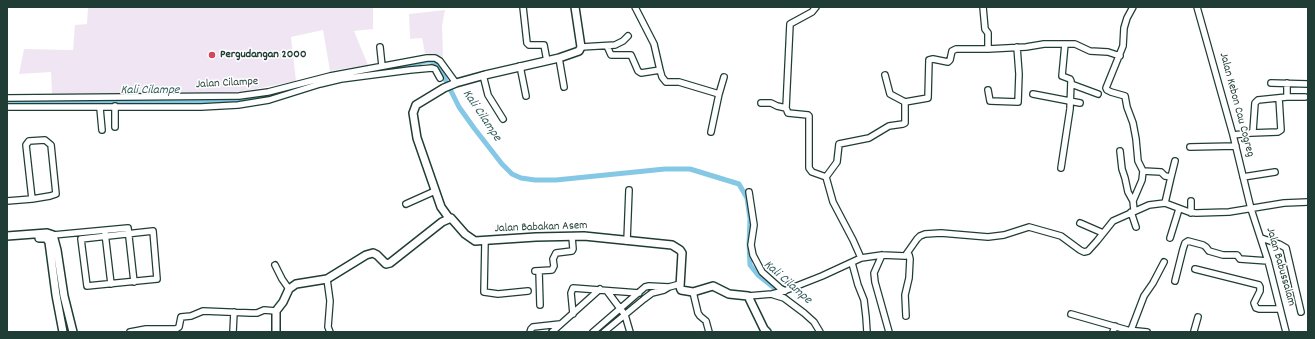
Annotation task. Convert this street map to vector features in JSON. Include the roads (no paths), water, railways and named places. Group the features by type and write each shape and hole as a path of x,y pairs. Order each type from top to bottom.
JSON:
{"street":[{"path":"523,7 528,44 544,45 547,60"},
{"path":"575,7 581,47 607,46 623,41 628,36"},
{"path":"635,7 654,44 662,77 666,82 679,82 719,94"},
{"path":"816,7 812,12 790,24 786,108 788,113 809,116 809,168 812,172 826,176"},
{"path":"983,7 985,29 988,33 988,49"},
{"path":"1133,7 1124,28 1123,46 1120,56 1106,88 1107,90 1126,97 1127,107 1133,124 1138,161 1143,171 1142,180 1133,201 1136,227"},
{"name":"Jalan Kebon Cau Cogreg","path":"1198,7 1234,135 1251,209"},
{"path":"885,75 890,94 905,102 928,98 929,60 933,59 948,62 952,51 956,49 988,49 1044,44 1075,44 1090,51 1108,52 1120,56"},
{"path":"1061,168 1071,84 1070,79 1062,76 1065,44"},
{"path":"607,46 611,55 631,56 638,71 641,73 660,70"},
{"path":"380,47 382,66"},
{"name":"Jalan Babakan Asem","path":"581,47 579,51 559,58 483,75 452,85 419,102 414,108 413,113 417,138 441,207 449,218 452,218 465,234 473,240 485,241 572,236 600,237 672,245 680,250 682,255 680,284"},
{"path":"988,90 990,101 1018,102 1018,47"},
{"name":"Jalan Cilampe","path":"7,98 239,96 307,86 330,78 382,66 427,58 435,58 440,61 452,85"},
{"path":"559,58 564,88"},
{"path":"520,66 526,96"},
{"path":"330,78 429,67 435,69 440,78"},
{"path":"483,75 486,91 491,102 503,119"},
{"path":"711,132 724,77"},
{"path":"1271,83 1308,84"},
{"path":"1287,83 1287,97"},
{"path":"1071,84 1098,94"},
{"path":"7,107 100,108 115,106 194,107 238,105 268,100 307,86"},
{"path":"1033,94 1080,103"},
{"path":"1251,133 1254,129 1256,101 1287,97 1305,98"},
{"path":"1234,135 1278,132 1281,130 1279,98"},
{"path":"861,258 832,202 826,176 836,162 839,144 869,138 889,126 904,123 905,102"},
{"path":"761,103 771,103 786,108"},
{"path":"115,106 115,126"},
{"path":"100,108 102,130"},
{"path":"7,201 32,199 53,196 56,193 51,145 45,140 30,141 26,145 32,199"},
{"path":"1190,147 1236,146"},
{"path":"1120,151 1122,169 1128,194 1133,201"},
{"path":"1165,203 1176,161"},
{"path":"1143,171 1161,172 1165,176 1171,177"},
{"path":"1243,178 1275,172"},
{"path":"627,241 629,190"},
{"path":"406,204 435,191"},
{"path":"749,192 754,225 751,245 752,256 762,272 784,291"},
{"path":"1191,201 1191,213"},
{"path":"905,256 920,236 930,234 960,234 988,237 1004,235 1029,227 1061,236 1084,252 1092,246 1113,221 1149,205 1165,203 1191,213 1229,212 1284,203 1308,202"},
{"path":"1170,238 1179,209"},
{"name":"Jalan Babussalam","path":"1251,209 1268,261 1286,332"},
{"path":"276,332 276,311 289,289 300,283 327,279 366,255 373,253 386,264 390,263 449,218"},
{"path":"1080,223 1103,233"},
{"path":"129,234 153,231 158,279 134,282 87,286 81,239 128,228 134,282"},
{"path":"7,236 47,233 51,237 57,250 64,296 73,332"},
{"path":"7,240 105,233"},
{"path":"105,233 111,284"},
{"path":"540,305 537,271 552,270 553,259 556,254 572,251 572,236"},
{"path":"51,237 56,295 63,332"},
{"path":"1261,238 1286,248 1301,312"},
{"path":"485,241 484,292 498,294 528,291"},
{"path":"1175,281 1183,249 1185,243 1188,241 1203,245 1208,251 1237,255 1240,259 1268,261"},
{"path":"882,255 874,273 888,332"},
{"path":"604,332 652,293 669,287 680,284 680,289 682,291 693,292 713,286 730,294 748,296 774,294 861,258 882,255 909,255 909,278 905,295 906,316"},
{"path":"1128,330 1144,296 1164,262"},
{"path":"852,263 864,300 867,332"},
{"path":"275,264 282,279 289,289"},
{"path":"1195,269 1259,285 1260,292 1254,303 1256,308 1280,309"},
{"path":"327,279 330,301 328,327 330,332"},
{"path":"593,332 639,292 649,286 669,287"},
{"path":"573,314 571,293 573,288 639,292"},
{"path":"552,332 600,289"},
{"path":"607,291 625,315 630,332"},
{"path":"693,292 698,313 706,321 709,332"},
{"path":"774,294 784,298 812,320 820,332"},
{"path":"748,296 764,329 767,332"},
{"path":"130,332 176,329 181,317 191,316 203,311 257,313 265,310 276,311"},
{"path":"233,332 234,312"},
{"path":"1071,314 1114,329 1147,332"},
{"path":"1195,332 1198,317"},
{"path":"530,332 533,327 561,324"},
{"path":"611,326 615,332"}],"waterway":[{"name":"Kali Cilampe","path":"366,72 400,68 425,61 431,61 439,67 459,107 474,128 502,164 512,174 521,178 556,180 665,169 690,169 739,184 747,198 750,219 750,265 758,275 788,299"},
{"name":"Kali Cilampe","path":"7,102 241,102 291,91"}],"place":[{"name":"Pergudangan 2000","path":"212,55"}]}
